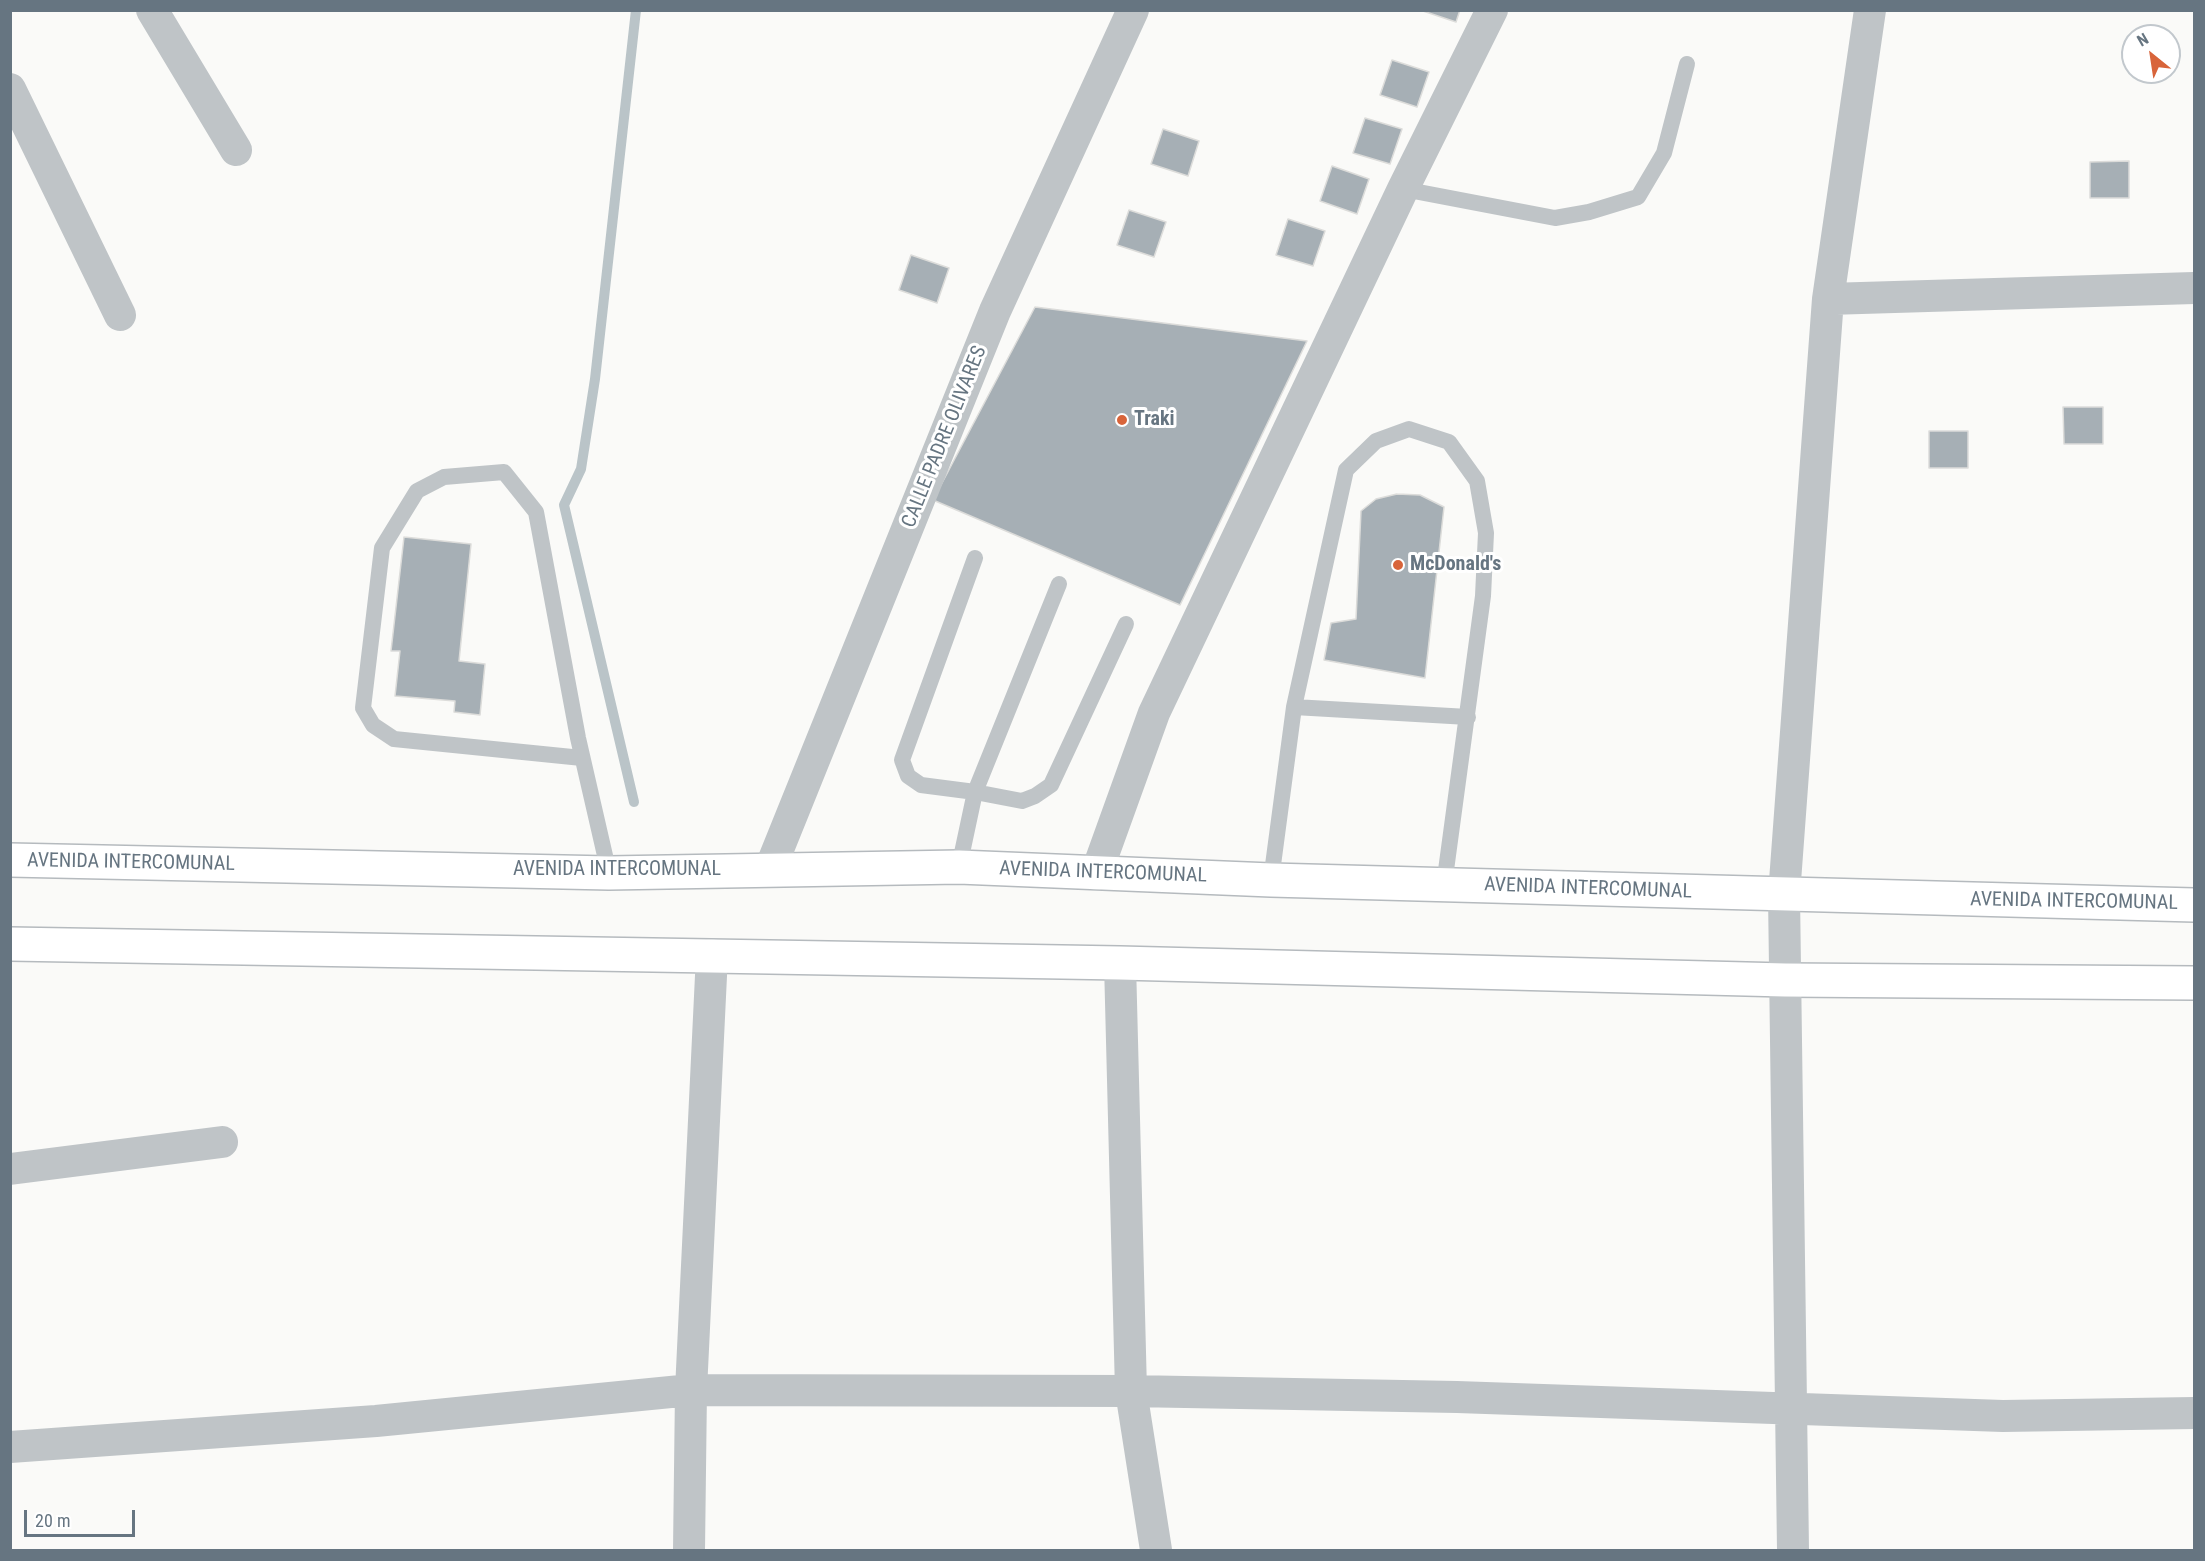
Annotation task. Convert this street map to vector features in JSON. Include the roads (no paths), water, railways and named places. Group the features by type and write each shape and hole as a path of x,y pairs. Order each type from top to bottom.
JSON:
{"main road":[{"name":"AVENIDA INTERCOMUNAL","path":"10,860 609,873 959,867 1271,880 2194,905"},
{"path":"10,944 1120,963 1785,980 2194,983"}],"street":[{"path":"152,10 236,150"},
{"name":"CALLE PADRE OLIVARES","path":"770,869 995,311 1133,10"},
{"path":"1096,874 1154,713 1403,189 1492,10"},
{"path":"1793,1551 1784,895 1828,299 1870,10"},
{"path":"10,89 120,315"},
{"path":"1828,299 2194,288"},
{"path":"689,1551 691,1390 712,955"},
{"path":"1120,963 1131,1391 1156,1551"},
{"path":"10,1169 222,1142"},
{"path":"10,1447 376,1421 691,1390 1131,1391 1457,1397 2003,1416 2194,1413"}],"lane":[{"path":"1403,189 1554,218 1589,212 1638,197 1664,153 1687,64"},
{"path":"1271,880 1294,707 1346,470 1376,441 1409,429 1449,442 1477,481 1486,533 1483,596 1444,885"},
{"path":"582,758 394,739 373,725 363,708 382,548 417,491 444,477 504,472 536,512 582,758 609,873"},
{"path":"975,558 902,759 908,776 921,785 1022,801 1035,796 1051,785 1126,624"},
{"path":"959,867 975,792 1059,584"},
{"path":"1294,707 1468,717"}],"waterway":[{"path":"634,802 564,505 581,469 595,379 636,10"}],"place":[{"name":"Traki","path":"1122,420"},
{"name":"McDonald's","path":"1398,565"}]}
